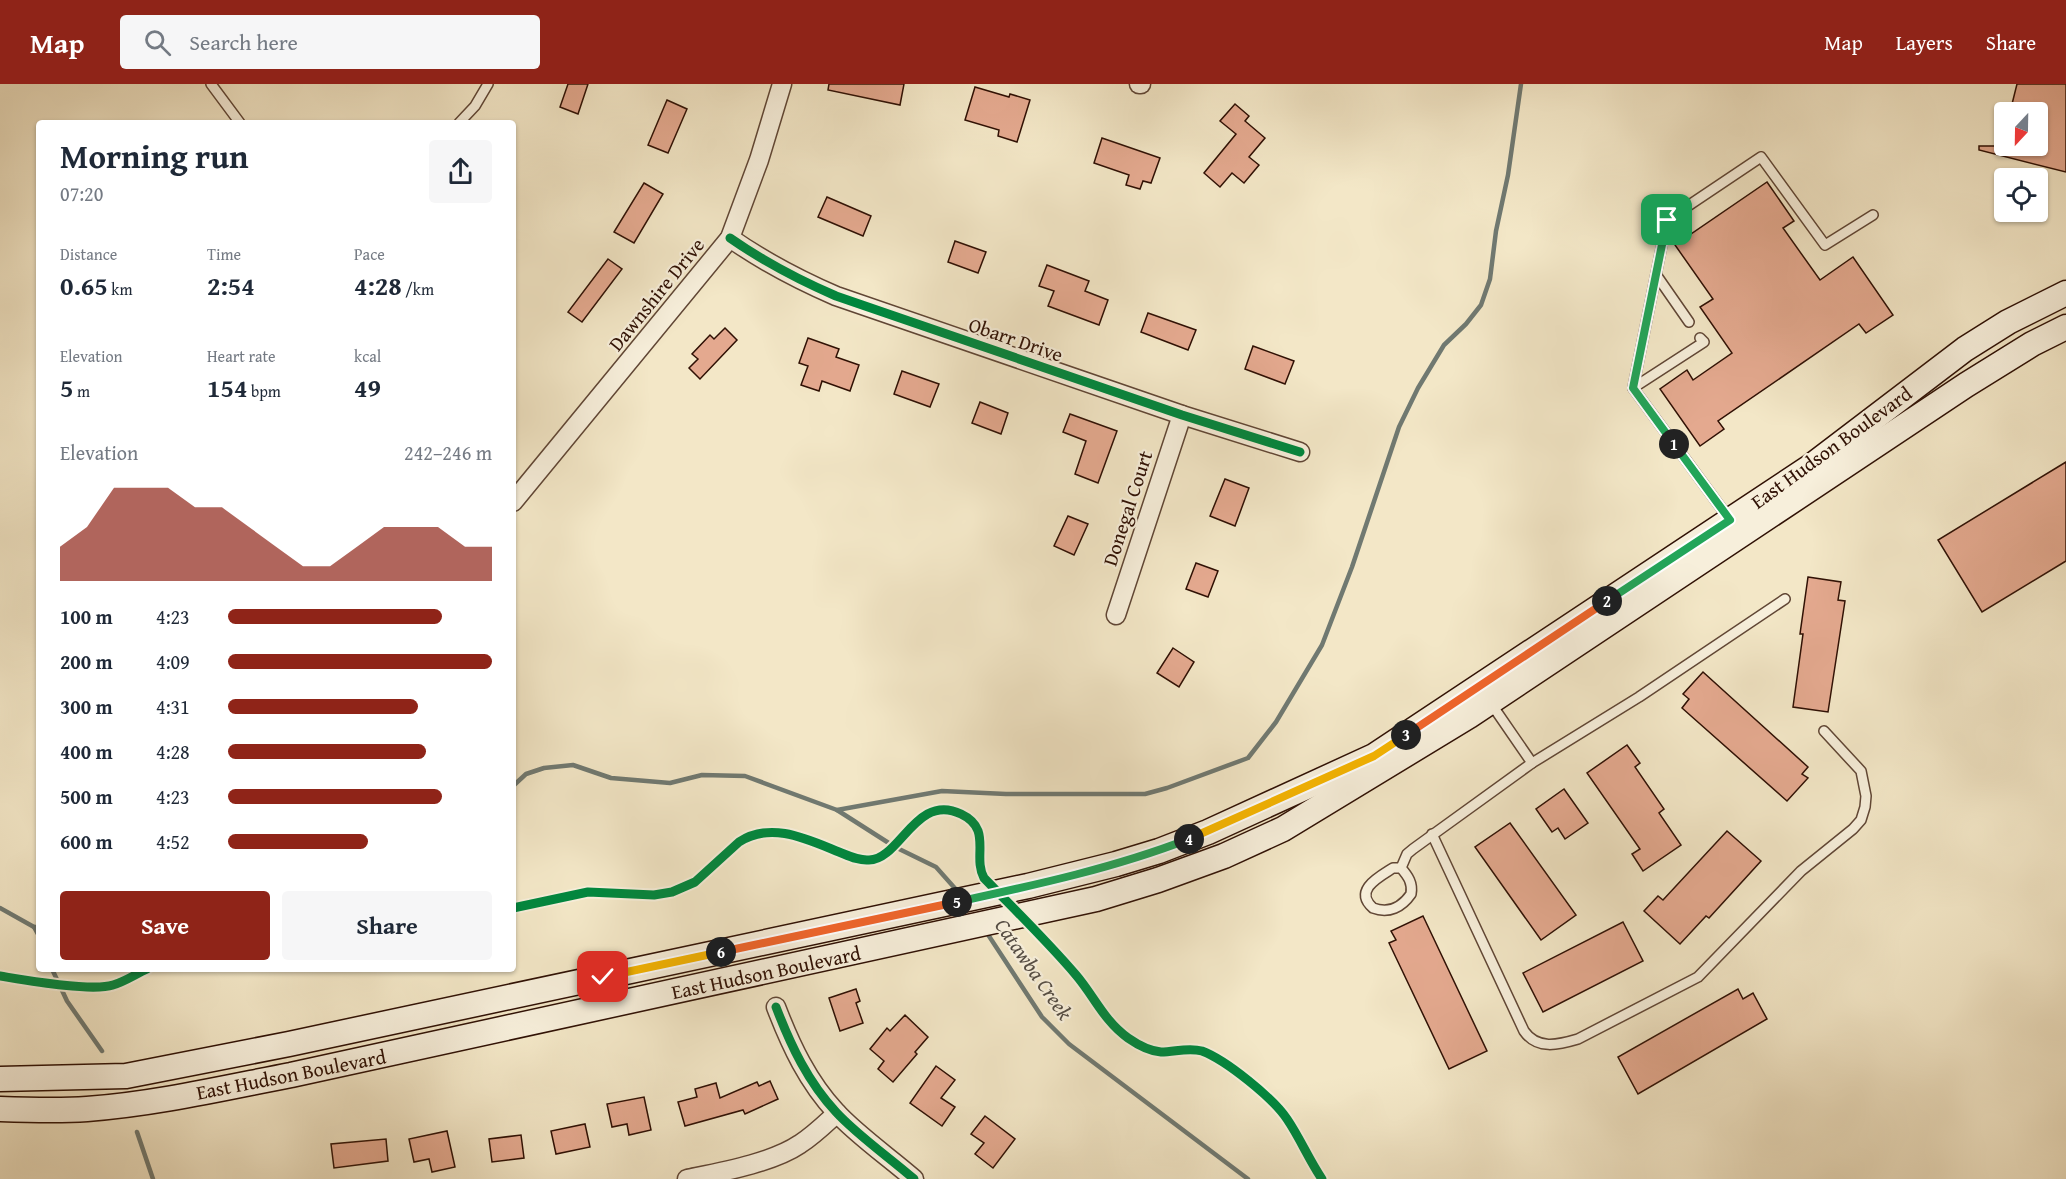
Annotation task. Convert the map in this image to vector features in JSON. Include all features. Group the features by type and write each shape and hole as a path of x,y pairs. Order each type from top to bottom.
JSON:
{"main road":[{"name":"East Hudson Boulevard","path":"0,1079 126,1076 300,1042 1028,886 1158,851 1208,832 1374,756 1484,694 1730,520 1810,467 1965,349 2008,322 2059,306"},
{"name":"East Hudson Boulevard","path":"0,1109 87,1109 189,1095 302,1073 1096,899 1224,856 1283,829 1484,694 2032,344 2059,306"}],"street":[{"name":"Dawnshire Drive","path":"516,498 730,238 759,160 782,84"},
{"name":"Obarr Drive","path":"730,238 798,278 836,296 1182,415 1300,452"},
{"name":"Donegal Court","path":"1116,615 1182,415"},
{"path":"776,1007 797,1057 822,1096 837,1113 914,1179"},
{"path":"687,1179 738,1168 798,1145 837,1113"}],"lane":[{"path":"211,84 238,120"},
{"path":"462,120 475,106 488,84"},
{"path":"1730,520 1633,388 1667,220 1761,157 1825,246 1873,214"},
{"path":"1657,276 1689,322"},
{"path":"1633,388 1704,342 1700,338"},
{"path":"1401,868 1407,854 1532,763 1639,697 1785,599"},
{"path":"1484,694 1532,763"},
{"path":"1432,834 1524,1031 1536,1043 1563,1044 1578,1040 1698,977 1801,871 1861,820 1865,807 1865,785 1861,771 1824,731"},
{"path":"1393,868 1401,868 1412,888 1407,899 1397,908 1373,909 1366,900 1367,887 1393,868"}],"building":[{"path":"568,84 588,84 578,114 560,107"},
{"path":"829,84 904,84 900,105 828,90"},
{"path":"2017,84 2066,84 2066,172 2003,156 2048,156 2048,102 2012,102"},
{"path":"975,87 1009,97 1010,94 1030,100 1017,142 998,136 999,130 965,120"},
{"path":"667,100 687,109 668,153 648,145"},
{"path":"1235,104 1249,116 1245,121 1265,138 1249,157 1259,165 1244,183 1232,173 1220,187 1204,173 1236,134 1220,121"},
{"path":"1102,138 1160,158 1151,183 1143,181 1140,189 1126,185 1129,175 1094,163"},
{"path":"1979,146 1994,146 1994,154 1979,150"},
{"path":"1767,182 1794,221 1783,228 1820,280 1853,257 1893,315 1866,333 1859,324 1718,421 1724,429 1700,446 1660,389 1687,370 1693,380 1732,353 1700,307 1713,299 1675,245"},
{"path":"644,183 663,194 634,243 614,232"},
{"path":"827,197 871,216 863,236 818,217"},
{"path":"955,241 986,252 978,273 948,262"},
{"path":"608,259 622,269 582,322 568,312"},
{"path":"1047,265 1089,281 1085,291 1108,300 1099,325 1048,306 1054,291 1039,286"},
{"path":"1148,313 1196,330 1188,350 1141,332"},
{"path":"725,328 737,340 700,379 689,368 698,359 692,354 710,335 714,339"},
{"path":"808,338 839,349 836,357 859,365 850,391 822,381 819,391 801,385 808,366 799,363"},
{"path":"1253,346 1294,361 1285,384 1245,369"},
{"path":"902,371 939,384 930,407 894,394"},
{"path":"980,402 1008,413 1001,434 972,423"},
{"path":"1070,414 1117,431 1098,483 1075,474 1086,441 1063,432"},
{"path":"2066,462 2066,561 1982,612 1938,540"},
{"path":"1225,479 1249,488 1235,526 1210,516"},
{"path":"1068,516 1088,524 1074,555 1054,546"},
{"path":"1196,563 1218,571 1208,597 1186,589"},
{"path":"1808,577 1841,582 1838,600 1845,601 1828,712 1793,707"},
{"path":"1173,648 1194,662 1179,687 1157,673"},
{"path":"1703,672 1808,767 1802,774 1808,778 1787,801 1682,708 1689,699 1683,694"},
{"path":"1627,745 1640,763 1635,767 1664,809 1659,813 1681,845 1643,871 1632,854 1640,849 1587,773"},
{"path":"1564,789 1588,823 1565,839 1558,828 1552,832 1536,809"},
{"path":"1510,823 1576,915 1541,940 1475,847"},
{"path":"1727,831 1761,861 1709,918 1706,916 1680,944 1644,911 1658,896 1663,900"},
{"path":"1423,916 1487,1051 1449,1069 1389,943 1396,940 1391,931"},
{"path":"1623,922 1643,961 1543,1012 1523,973"},
{"path":"856,989 860,1001 856,1003 863,1023 840,1031 829,998"},
{"path":"1738,989 1743,999 1753,993 1767,1019 1638,1094 1618,1057"},
{"path":"905,1015 928,1037 893,1082 878,1069 884,1061 870,1049 887,1028 890,1031"},
{"path":"936,1066 955,1080 941,1098 955,1107 942,1126 910,1103"},
{"path":"770,1081 778,1099 745,1114 743,1110 685,1126 678,1102 697,1097 695,1089 716,1083 720,1098 757,1082 759,1086"},
{"path":"644,1097 651,1130 629,1135 627,1124 612,1127 607,1104"},
{"path":"985,1116 1015,1139 993,1168 975,1154 984,1143 971,1134"},
{"path":"585,1124 590,1147 556,1154 551,1131"},
{"path":"447,1131 455,1167 432,1172 429,1159 414,1162 409,1139"},
{"path":"521,1135 524,1158 492,1162 489,1139"},
{"path":"386,1139 388,1161 334,1168 331,1144"}],"waterway":[{"path":"837,810 942,791 1006,794 1145,794 1248,758 1276,722 1322,645 1352,567 1399,427 1418,388 1444,345 1466,324 1481,305 1490,279 1521,84"},
{"name":"Catawba Creek","path":"516,783 526,774 544,768 573,765 611,778 670,783 702,775 745,776 837,810 895,847 936,867 960,894"},
{"name":"Catawba Creek","path":"0,908 36,927"},
{"path":"34,927 36,931"},
{"name":"Catawba Creek","path":"985,930 1042,1017 1069,1044 1248,1179"},
{"path":"53,972 67,1001 102,1051"},
{"path":"137,1132 153,1179"}],"cycle path":[{"path":"730,238 782,270 836,296 1182,415 1300,452"},
{"path":"516,907 588,892 654,895 672,892 695,882 739,842 764,833 789,834 854,858 869,860 880,857 890,850 920,819 932,812 945,810 961,814 971,820 979,835 981,870 984,878 1065,962 1112,1024 1128,1038 1148,1049 1161,1052 1202,1051 1236,1071 1280,1110 1292,1126 1322,1179"},
{"path":"0,976 58,985 103,987 117,984 141,972"},
{"path":"776,1007 801,1063 826,1100 854,1129 914,1179"}],"route":[{"path":"603,977 1028,886 1116,864 1208,832 1374,756 1730,520 1633,388 1667,220"}]}
